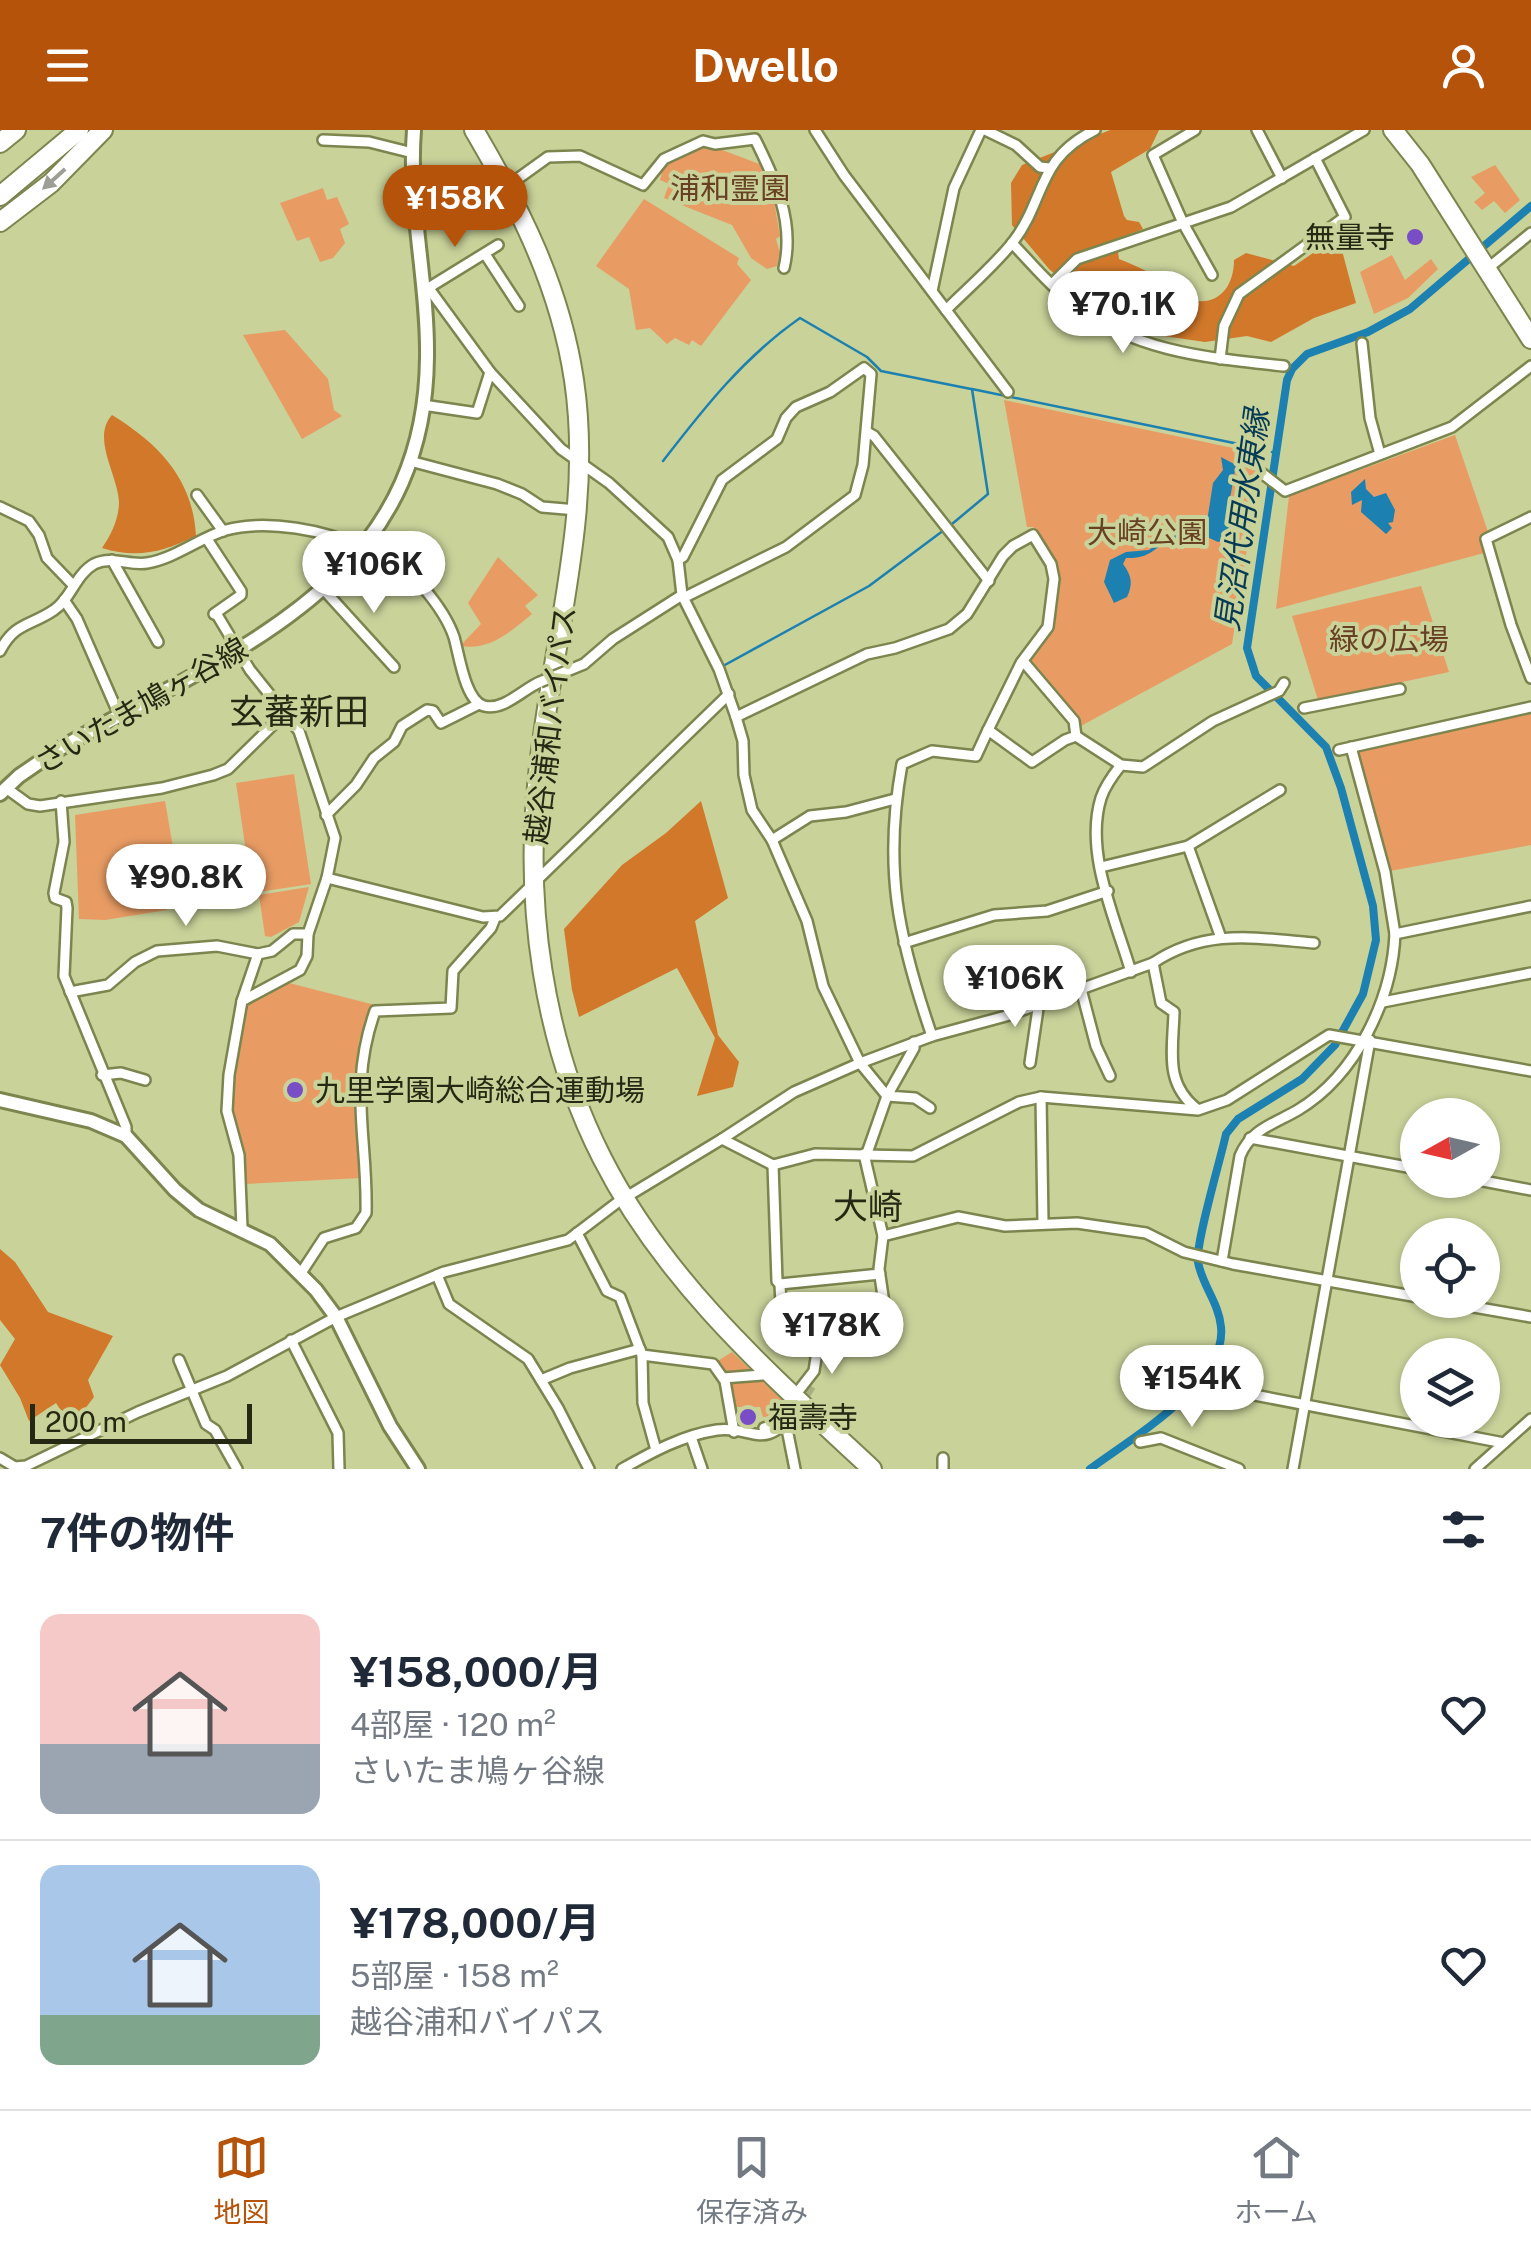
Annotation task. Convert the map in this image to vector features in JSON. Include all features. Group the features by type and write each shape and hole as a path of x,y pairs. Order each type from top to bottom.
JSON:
{"highway":[{"path":"0,143 16,130"},
{"path":"0,196 79,130"},
{"path":"0,222 51,183 105,130"},
{"name":"越谷浦和バイパス","path":"474,130 515,200 551,282 575,382 585,467 538,776 540,874 567,1030 594,1110 630,1196 710,1297 872,1469"},
{"name":"越谷浦和バイパス","path":"488,130 550,252 574,324 589,412 584,549 546,807 540,874"},
{"path":"1393,130 1420,164 1531,339"},
{"name":"越谷浦和バイパス","path":"801,1396 885,1469"}],"main road":[{"name":"さいたま鳩ヶ谷線","path":"3,791 36,764 296,614 324,590 372,536 398,494 424,405 427,290 414,130"},
{"path":"0,1100 91,1120 126,1136 175,1190 199,1210 270,1244 336,1317 390,1426 418,1469"}],"street":[{"path":"814,130 844,176 1008,392"},
{"path":"932,292 954,188 983,130 1016,145 1040,167 1049,168"},
{"path":"946,310 1012,243 1049,168 1078,138 1095,130"},
{"path":"1195,130 1153,155 1183,223 1212,275"},
{"path":"1257,130 1282,178"},
{"path":"1052,284 1077,259 1231,207 1364,130"},
{"path":"516,180 548,158 580,156 643,186 664,159 704,140 716,144 755,139 779,191 787,242 784,268"},
{"path":"323,140 369,142 413,153"},
{"path":"1220,359 1224,326 1239,294 1345,217 1315,158"},
{"path":"1479,257 1531,233"},
{"path":"1012,243 1085,312 1128,337 1178,352 1284,366"},
{"path":"498,245 427,290 490,372 561,448 668,537 678,560 682,596 736,717 743,741 746,794 772,840 808,921 823,986 860,1063 886,1096 916,1098 930,1108"},
{"path":"485,254 519,306"},
{"path":"1362,343 1370,418 1380,454"},
{"path":"1262,474 1285,491 1452,427 1531,366"},
{"path":"326,815 356,785 374,758 394,742 402,726 428,710 441,723 480,704 502,704 540,682 584,664 613,639 682,596 786,547 855,494 863,465 871,374 864,368 830,392 796,406 777,439 722,480 678,560"},
{"path":"424,405 477,413 490,372"},
{"path":"867,432 989,581"},
{"path":"410,461 497,484 542,507 578,510"},
{"path":"198,496 223,532"},
{"path":"0,507 29,521 39,535 46,558 73,585"},
{"path":"1531,517 1486,540 1531,678"},
{"path":"0,651 6,638 29,620 56,610 92,565 112,560 151,562 223,532 251,526 339,538 363,548"},
{"path":"736,717 868,654 949,629 967,614 1003,556 1033,535 1051,564 1054,579 1048,628 1023,661 976,756 932,751 902,764 895,799 892,874 908,965 932,1036"},
{"path":"372,536 446,617 471,693 480,704"},
{"path":"207,539 241,591 241,595 214,614 299,731 335,838 300,970 242,1002"},
{"path":"112,560 158,642"},
{"path":"324,590 394,668"},
{"path":"64,600 77,620 119,715"},
{"path":"1023,661 1074,722 1076,736 1121,764 1134,767 1150,764 1213,721 1282,687"},
{"path":"1304,708 1400,689"},
{"path":"300,1273 324,1238 356,1228 366,1213 359,1090 364,1042 375,1011 450,1008 453,971 491,928 495,918 729,694"},
{"path":"1338,750 1531,707"},
{"path":"3,791 40,806 162,788 213,775 228,769 284,714"},
{"path":"988,730 1032,762 1076,736"},
{"path":"1293,1469 1368,1039 1383,1002 1395,934 1385,872 1351,747"},
{"path":"1121,764 1100,801 1098,840 1101,867 1132,972"},
{"path":"1101,867 1188,846 1280,790"},
{"path":"772,840 810,816 846,812 895,799"},
{"path":"62,800 64,842 54,893 55,898 66,902 63,964 102,1075 126,1127 126,1136"},
{"path":"1188,846 1221,938"},
{"path":"327,878 495,918"},
{"path":"904,943 994,915 1048,911 1108,891"},
{"path":"1395,934 1531,906"},
{"path":"70,992 108,984 135,962 157,951 217,946 258,954 272,950 293,934 308,934"},
{"path":"0,1458 15,1468 50,1456 138,1412 226,1376 336,1317 437,1275 568,1240 794,1092 860,1063 1132,972 1184,944 1221,938 1314,943"},
{"path":"242,1228 239,1155 226,1111 242,1002 258,954"},
{"path":"1154,962 1161,1004 1174,1012 1173,1068 1180,1095 1198,1110"},
{"path":"1383,1002 1531,973"},
{"path":"1081,989 1096,1046 1110,1076"},
{"path":"1030,1063 1038,1002"},
{"path":"722,1138 773,1164 815,1154 913,1156 1019,1102 1041,1097 1198,1110 1227,1100 1289,1063 1323,1037 1336,1035 1531,1071"},
{"path":"1222,1260 1240,1156 1250,1138 1314,1098 1368,1039"},
{"path":"773,1164 783,1344 821,1344 878,1321 884,1310 880,1274 883,1236 865,1154 886,1096 914,1042"},
{"path":"102,1075 121,1073 145,1080"},
{"path":"1041,1097 1043,1222"},
{"path":"1250,1138 1400,1166"},
{"path":"1500,1184 1531,1190"},
{"path":"883,1236 958,1218 1005,1226 1077,1223 1146,1233 1192,1254 1400,1294"},
{"path":"577,1233 607,1291 620,1297 641,1352 643,1403 656,1450"},
{"path":"780,1284 880,1274"},
{"path":"437,1275 449,1304 528,1359 588,1469"},
{"path":"1500,1312 1531,1318"},
{"path":"291,1340 338,1433 339,1469"},
{"path":"622,1469 691,1437 719,1430 766,1434 786,1424 814,1372 821,1344"},
{"path":"541,1380 570,1368 641,1352 714,1364 723,1378 739,1433"},
{"path":"179,1360 206,1424 225,1446 237,1469"},
{"path":"723,1378 762,1375"},
{"path":"1223,1390 1504,1443"},
{"path":"739,1433 773,1425 801,1396"},
{"path":"1474,1469 1531,1419"},
{"path":"786,1424 795,1469"},
{"path":"691,1437 702,1469"},
{"path":"1140,1442 1161,1438 1239,1469"}],"green space":[{"name":"浦和霊園","path":"704,143 762,165 771,184 780,236 776,239 780,253 777,266 767,269 751,258 732,225 664,198 669,184 660,180 665,162"},
{"path":"1495,165 1520,200 1505,213 1494,201 1482,210 1474,202 1485,193 1471,177"},
{"path":"323,188 327,200 337,197 349,224 340,229 345,243 333,258 320,262 309,237 297,241 280,203"},
{"path":"644,199 739,258 737,264 751,280 701,346 692,340 689,345 675,338 667,344 650,328 636,330 629,289 596,266"},
{"path":"1392,255 1405,280 1431,259 1438,269 1408,298 1374,314 1360,272"},
{"path":"285,330 328,379 334,410 342,416 302,439 243,335"},
{"name":"大崎公園","path":"1004,400 1262,454 1232,644 1079,727 1029,664 1028,659 1046,637 1053,563 1033,527 1027,527"},
{"path":"1455,435 1488,532 1480,538 1484,553 1276,609 1289,496"},
{"path":"498,557 538,595 525,606 532,614 490,643 460,646 481,624 468,603"},
{"name":"緑の広場","path":"1421,586 1449,672 1318,700 1292,616"},
{"path":"1531,714 1531,845 1390,871 1358,749"},
{"path":"294,774 311,884 252,893 236,783"},
{"path":"165,801 179,882 164,885 167,910 105,920 79,919 75,815"},
{"path":"309,887 299,922 271,937 265,936 259,895"},
{"name":"九里学園大崎総合運動場","path":"285,982 375,1005 359,1041 355,1125 361,1178 244,1184 230,1112 244,1012 252,1000"},
{"path":"732,1352 787,1405 778,1416 763,1417 760,1407 734,1407 716,1362"}],"shaded area":[{"path":"1110,130 1159,130 1150,149 1111,172 1124,216 1139,222 1143,229 1116,239 1119,259 1148,272 1181,296 1202,301 1219,296 1230,281 1234,260 1246,253 1294,266 1335,238 1340,243 1356,303 1314,318 1271,342 1247,336 1205,342 1150,334 1089,304 1049,269 1012,225 1011,183 1022,165"},
{"path":"112,415 145,438 170,465 188,497 196,536 150,552 102,548 119,508 104,434"},
{"path":"701,801 728,898 695,921 718,1035 739,1062 733,1087 697,1096 715,1038 677,968 579,1017 564,929 622,865"},
{"path":"0,1249 15,1262 48,1312 113,1336 88,1380 94,1397 84,1410 65,1417 56,1403 29,1421 0,1365 15,1339 0,1320"}],"water":[{"path":"1221,457 1236,465 1228,510 1235,523 1230,538 1218,542 1205,536 1176,539 1146,555 1126,558 1123,564 1130,576 1130,588 1127,597 1114,603 1104,582 1110,560 1126,552 1149,550 1169,534 1206,528 1213,483 1223,470"},
{"path":"1365,479 1366,489 1374,497 1386,493 1395,510 1393,522 1388,523 1392,528 1386,534 1361,512 1362,500 1352,505 1351,492"}],"waterway":[{"name":"見沼代用水東縁","path":"1090,1469 1173,1408 1209,1369 1219,1348 1221,1327 1200,1270 1198,1252 1226,1134 1238,1119 1302,1079 1335,1045 1363,994 1376,940 1373,906 1326,747 1256,676 1247,648 1287,380 1307,354 1368,332 1410,309 1531,206"},
{"path":"663,461 743,366 800,318 867,357 881,371 971,389"},
{"path":"952,524 988,494 972,389 1258,448"},
{"name":"見沼代用水東縁","path":"1272,452 1276,453"},
{"path":"723,666 869,586 944,530"}],"tunnel":[{"path":"799,1405 813,1384"}],"place":[{"name":"無量寺","path":"1415,237"},
{"name":"九里学園大崎総合運動場","path":"295,1090"},
{"name":"福壽寺","path":"748,1417"}],"district":[{"name":"玄蕃新田","path":"299,711"},
{"name":"大崎","path":"868,1206"}]}
